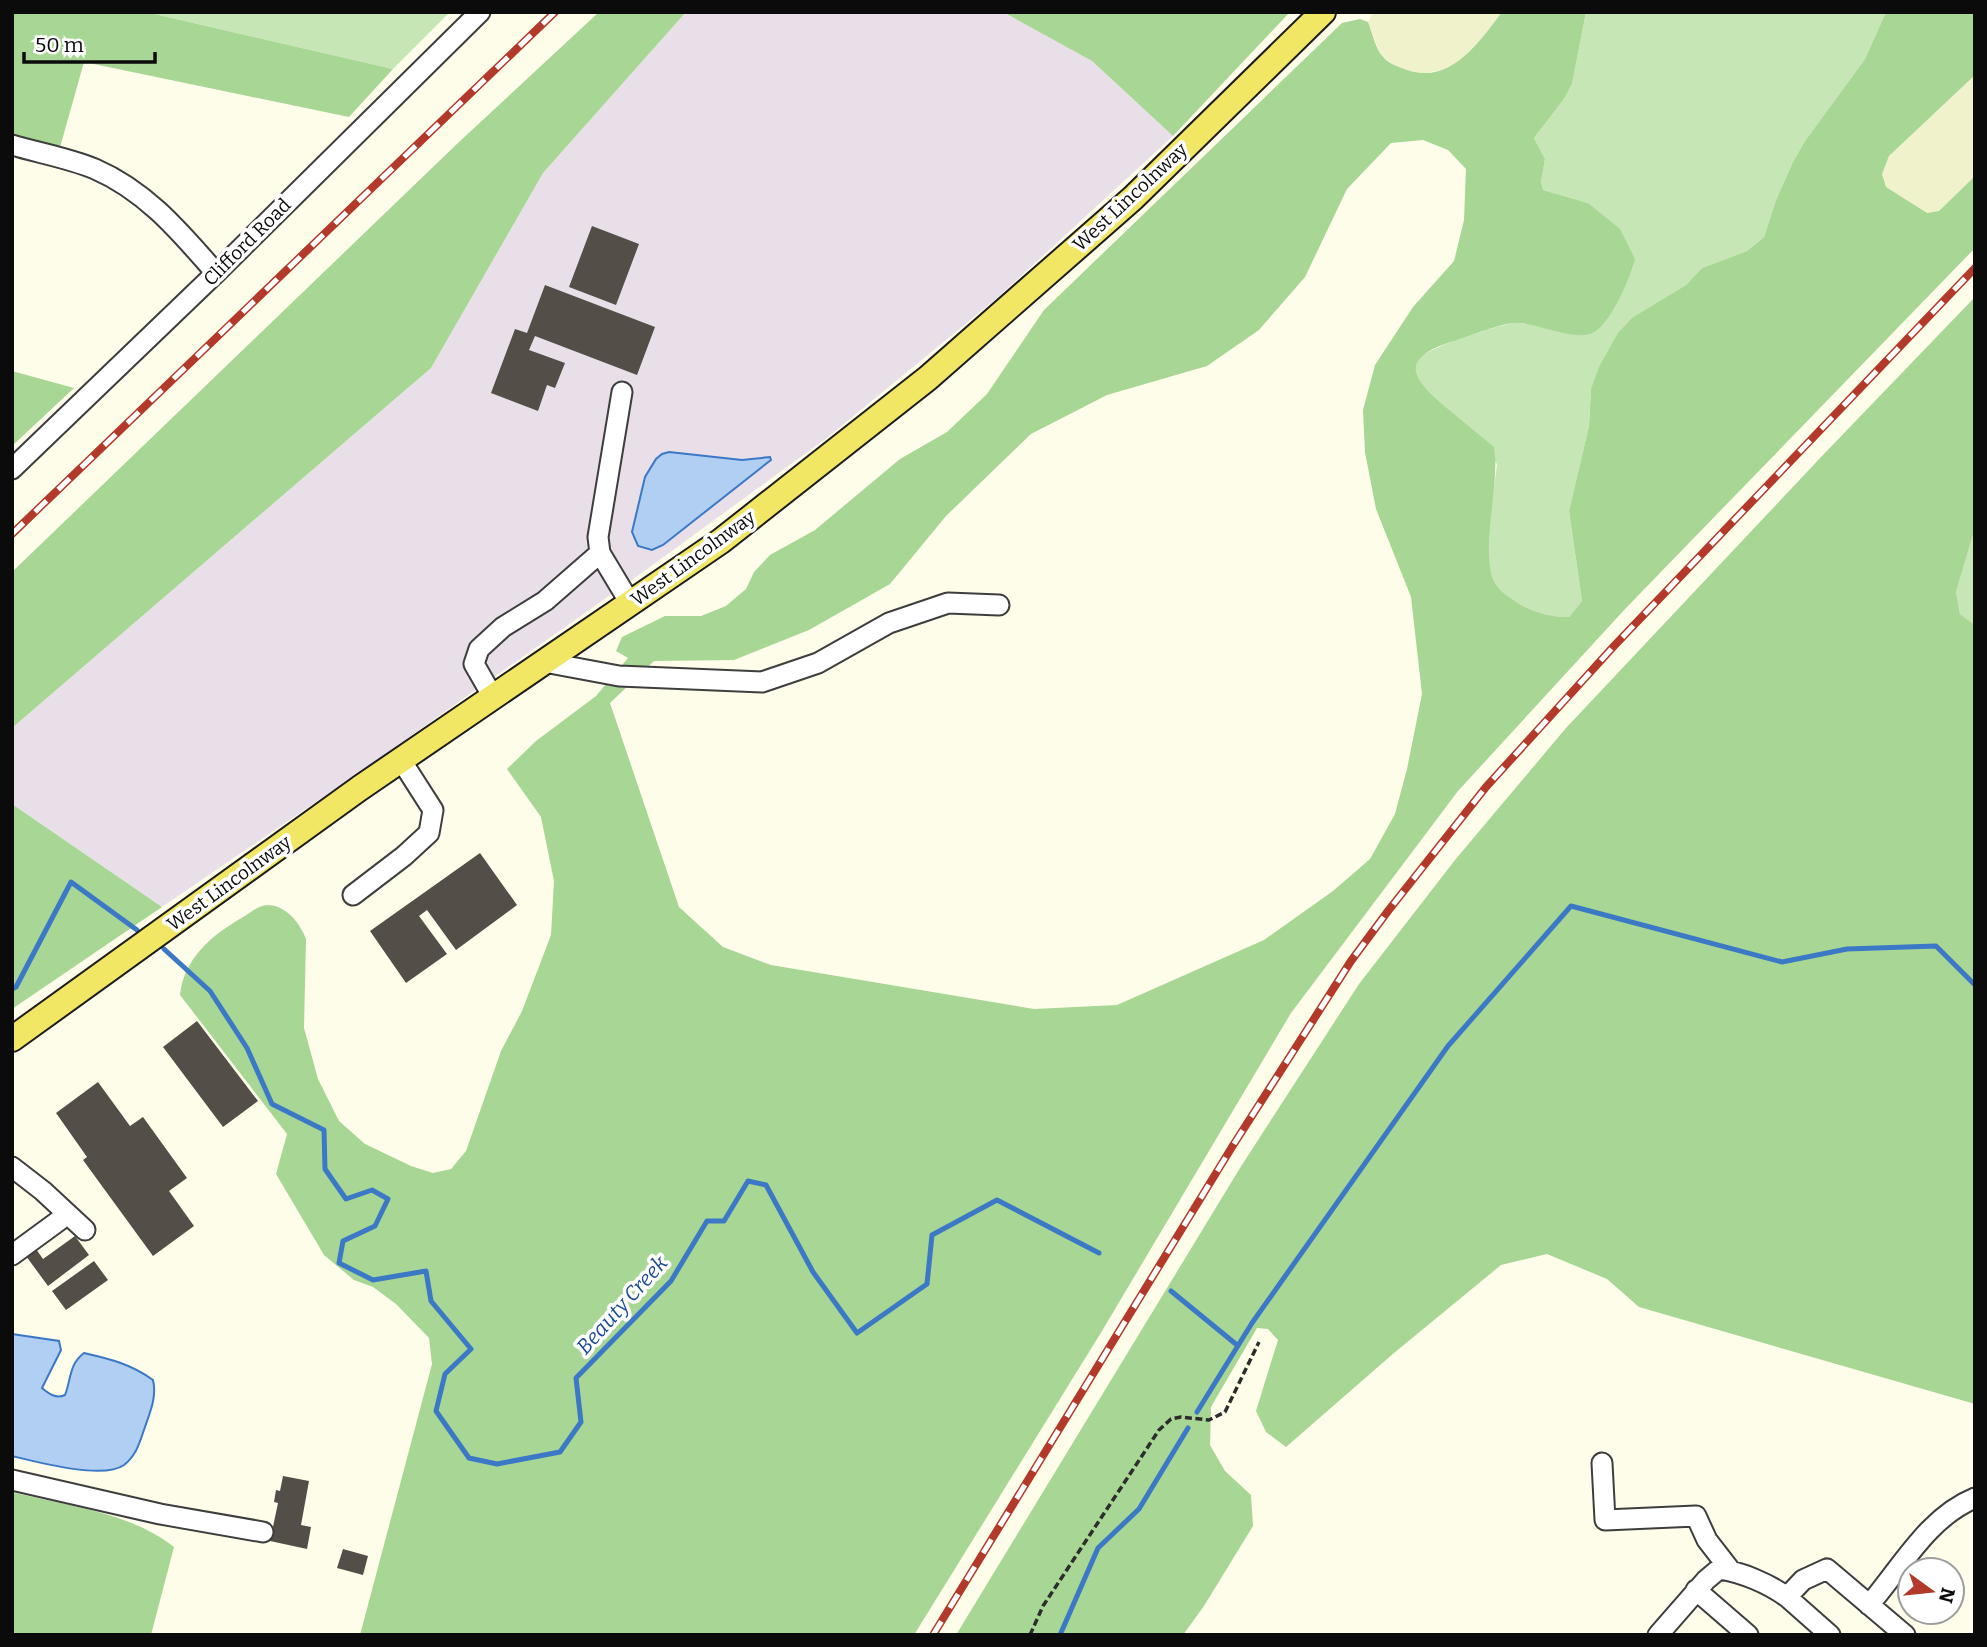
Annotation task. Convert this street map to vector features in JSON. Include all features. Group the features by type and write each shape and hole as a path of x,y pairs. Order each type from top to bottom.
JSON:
{"main road":[{"name":"West Lincolnway","path":"12,1039 401,760 721,541 928,378 1133,198 1323,12"}],"street":[{"name":"Clifford Road","path":"12,469 216,273 480,12"},
{"path":"12,145 94,168 131,188 162,213 216,273"},
{"path":"622,392 598,537 600,553 630,603"},
{"path":"493,697 474,664 479,649 503,628 545,601 600,553"},
{"path":"544,662 619,676 762,682 818,663 889,623 948,603 999,605"},
{"path":"353,895 429,833 433,810 401,760"},
{"path":"12,1167 85,1230"},
{"path":"12,1255 68,1214"},
{"path":"1602,1463 1605,1520 1696,1516 1707,1540 1731,1571"},
{"path":"12,1480 160,1514 263,1532"},
{"path":"1869,1605 1932,1527 1952,1509 1975,1498"},
{"path":"1663,1633 1696,1590 1720,1569 1778,1591 1830,1635"},
{"path":"1787,1597 1803,1580 1826,1569 1905,1635"},
{"path":"1696,1590 1748,1635"}],"path":[{"path":"1030,1635 1044,1606 1159,1430 1171,1419 1181,1417 1209,1420 1225,1412 1259,1342"}],"shaded area":[{"path":"686,12 1003,12 1092,61 1173,136 997,298 828,437 643,572 351,778 162,907 12,804 12,728 431,368 543,173"}],"green space":[{"path":"12,12 146,12 393,69 349,117 84,62 57,158 12,146"},
{"path":"146,12 450,12 393,69"},
{"path":"599,12 686,12 543,173 431,368 12,728 12,572 459,142"},
{"path":"1003,12 1290,12 1173,136 1092,61"},
{"path":"1373,12 1502,12 1473,50 1447,69 1419,74 1397,67 1381,56 1368,22"},
{"path":"1502,12 1586,12 1572,84 1534,138 1545,159 1541,182 1543,190 1588,203 1620,229 1635,259 1613,310 1594,332 1577,335 1524,324 1510,324 1435,348 1423,355 1417,363 1419,380 1426,389 1494,447 1495,481 1489,539 1491,573 1501,591 1529,609 1569,617 1582,601 1569,511 1589,426 1591,389 1599,367 1618,333 1633,317 1686,285 1702,268 1747,251 1764,237 1776,200 1793,162 1805,141 1865,59 1886,12 1975,12 1975,75 1889,156 1882,174 1886,187 1927,213 1939,211 1975,176 1975,248 1626,608 1458,791 1291,1013 1102,1331 914,1635 360,1635 432,1364 429,1338 396,1304 373,1287 354,1280 324,1255 276,1174 287,1134 180,995 187,970 201,949 221,932 264,905 286,912 296,921 306,939 304,1028 318,1079 339,1121 365,1144 411,1166 433,1173 451,1169 466,1151 501,1051 522,1011 551,935 554,881 541,817 507,769 536,741 596,696 628,658 616,651 622,637 665,616 701,616 726,606 746,589 754,572 770,555 815,530 900,459 947,432 987,394 1044,310 1342,23 1360,19 1368,22 1378,50 1385,59 1407,70 1423,73 1450,66 1462,58","holes":["1423,140 1448,150 1466,169 1464,220 1454,261 1413,307 1375,365 1363,410 1365,452 1376,509 1411,597 1422,694 1395,814 1370,859 1333,891 1264,940 1117,1005 1034,1009 771,965 723,947 679,907 610,703 654,661 734,660 809,630 890,584 946,516 1031,434 1107,395 1207,366 1259,330 1305,277 1347,189 1391,143"]},
{"path":"1586,12 1886,12 1865,59 1805,141 1793,162 1776,200 1764,237 1747,251 1702,268 1686,285 1633,317 1591,389 1589,426 1569,511 1582,601 1569,617 1563,617 1529,609 1497,586 1492,575 1488,544 1497,464 1424,388 1419,382 1415,367 1424,354 1464,337 1507,324 1529,324 1579,335 1588,203 1543,190 1541,182 1545,159 1534,138 1572,84"},
{"path":"1975,75 1975,176 1939,211 1926,213 1886,187 1882,174 1889,156"},
{"path":"1975,297 1975,528 1956,592 1960,614 1975,625 1975,1404 1639,1307 1607,1279 1547,1254 1501,1265 1286,1447 1266,1432 1256,1411 1278,1340 1268,1329 1257,1328 1211,1407 1210,1445 1225,1471 1251,1495 1253,1526 1183,1635 956,1635 1240,1168 1359,984 1455,860 1566,728"},
{"path":"12,371 74,388 12,446"},
{"path":"1975,528 1975,625 1960,614 1956,592"},
{"path":"12,804 162,907 12,1009"},
{"path":"12,1492 118,1518 157,1535 174,1547 151,1635 12,1635"}],"water":[{"path":"669,452 742,460 770,457 771,460 663,545 652,550 638,546 632,532 645,477 656,459"},
{"path":"12,1334 59,1341 61,1350 42,1388 53,1395 65,1395 73,1367 84,1353 128,1366 153,1380 154,1398 149,1416 138,1448 124,1465 101,1471 86,1470 12,1456"}],"building":[{"path":"592,226 639,244 616,305 569,287"},
{"path":"545,285 655,327 637,375 535,336 529,350 565,363 555,388 547,385 538,411 491,393 515,329 527,333"},
{"path":"480,853 517,905 456,950 427,910 419,916 447,954 406,983 370,931"},
{"path":"197,1021 258,1101 223,1127 163,1047"},
{"path":"98,1082 130,1126 143,1117 187,1178 169,1191 194,1226 153,1256 83,1160 87,1157 56,1113"},
{"path":"75,1236 89,1255 48,1286 26,1256 36,1249 43,1259"},
{"path":"94,1261 108,1280 66,1310 52,1291"},
{"path":"283,1476 309,1481 301,1525 311,1527 307,1549 270,1541 278,1503 274,1502 276,1490 280,1491"},
{"path":"343,1549 368,1556 363,1575 337,1568"}],"waterway":[{"name":"Beauty Creek","path":"12,989 16,987 71,882 137,930"},
{"path":"1197,1412 1252,1323 1448,1046 1571,906 1782,962 1847,949 1936,946 1975,985"},
{"name":"Beauty Creek","path":"164,949 210,991 247,1048 272,1104 324,1130 325,1169 346,1199 372,1190 388,1199 375,1226 343,1241 339,1263 373,1280 426,1271 431,1301 471,1349 445,1374 436,1411 469,1458 497,1464 560,1452 581,1422 576,1378 671,1281 707,1221 724,1221 748,1181 766,1185 813,1272 857,1333 927,1284 932,1235 997,1200 1099,1253"},
{"name":"Beauty Creek","path":"1171,1291 1237,1345"},
{"path":"1060,1635 1098,1548 1139,1509 1188,1428"}],"railway":[{"path":"12,534 555,12"},
{"path":"933,1635 1232,1147 1351,961 1388,911 1486,787 1614,646 1975,268"}]}
